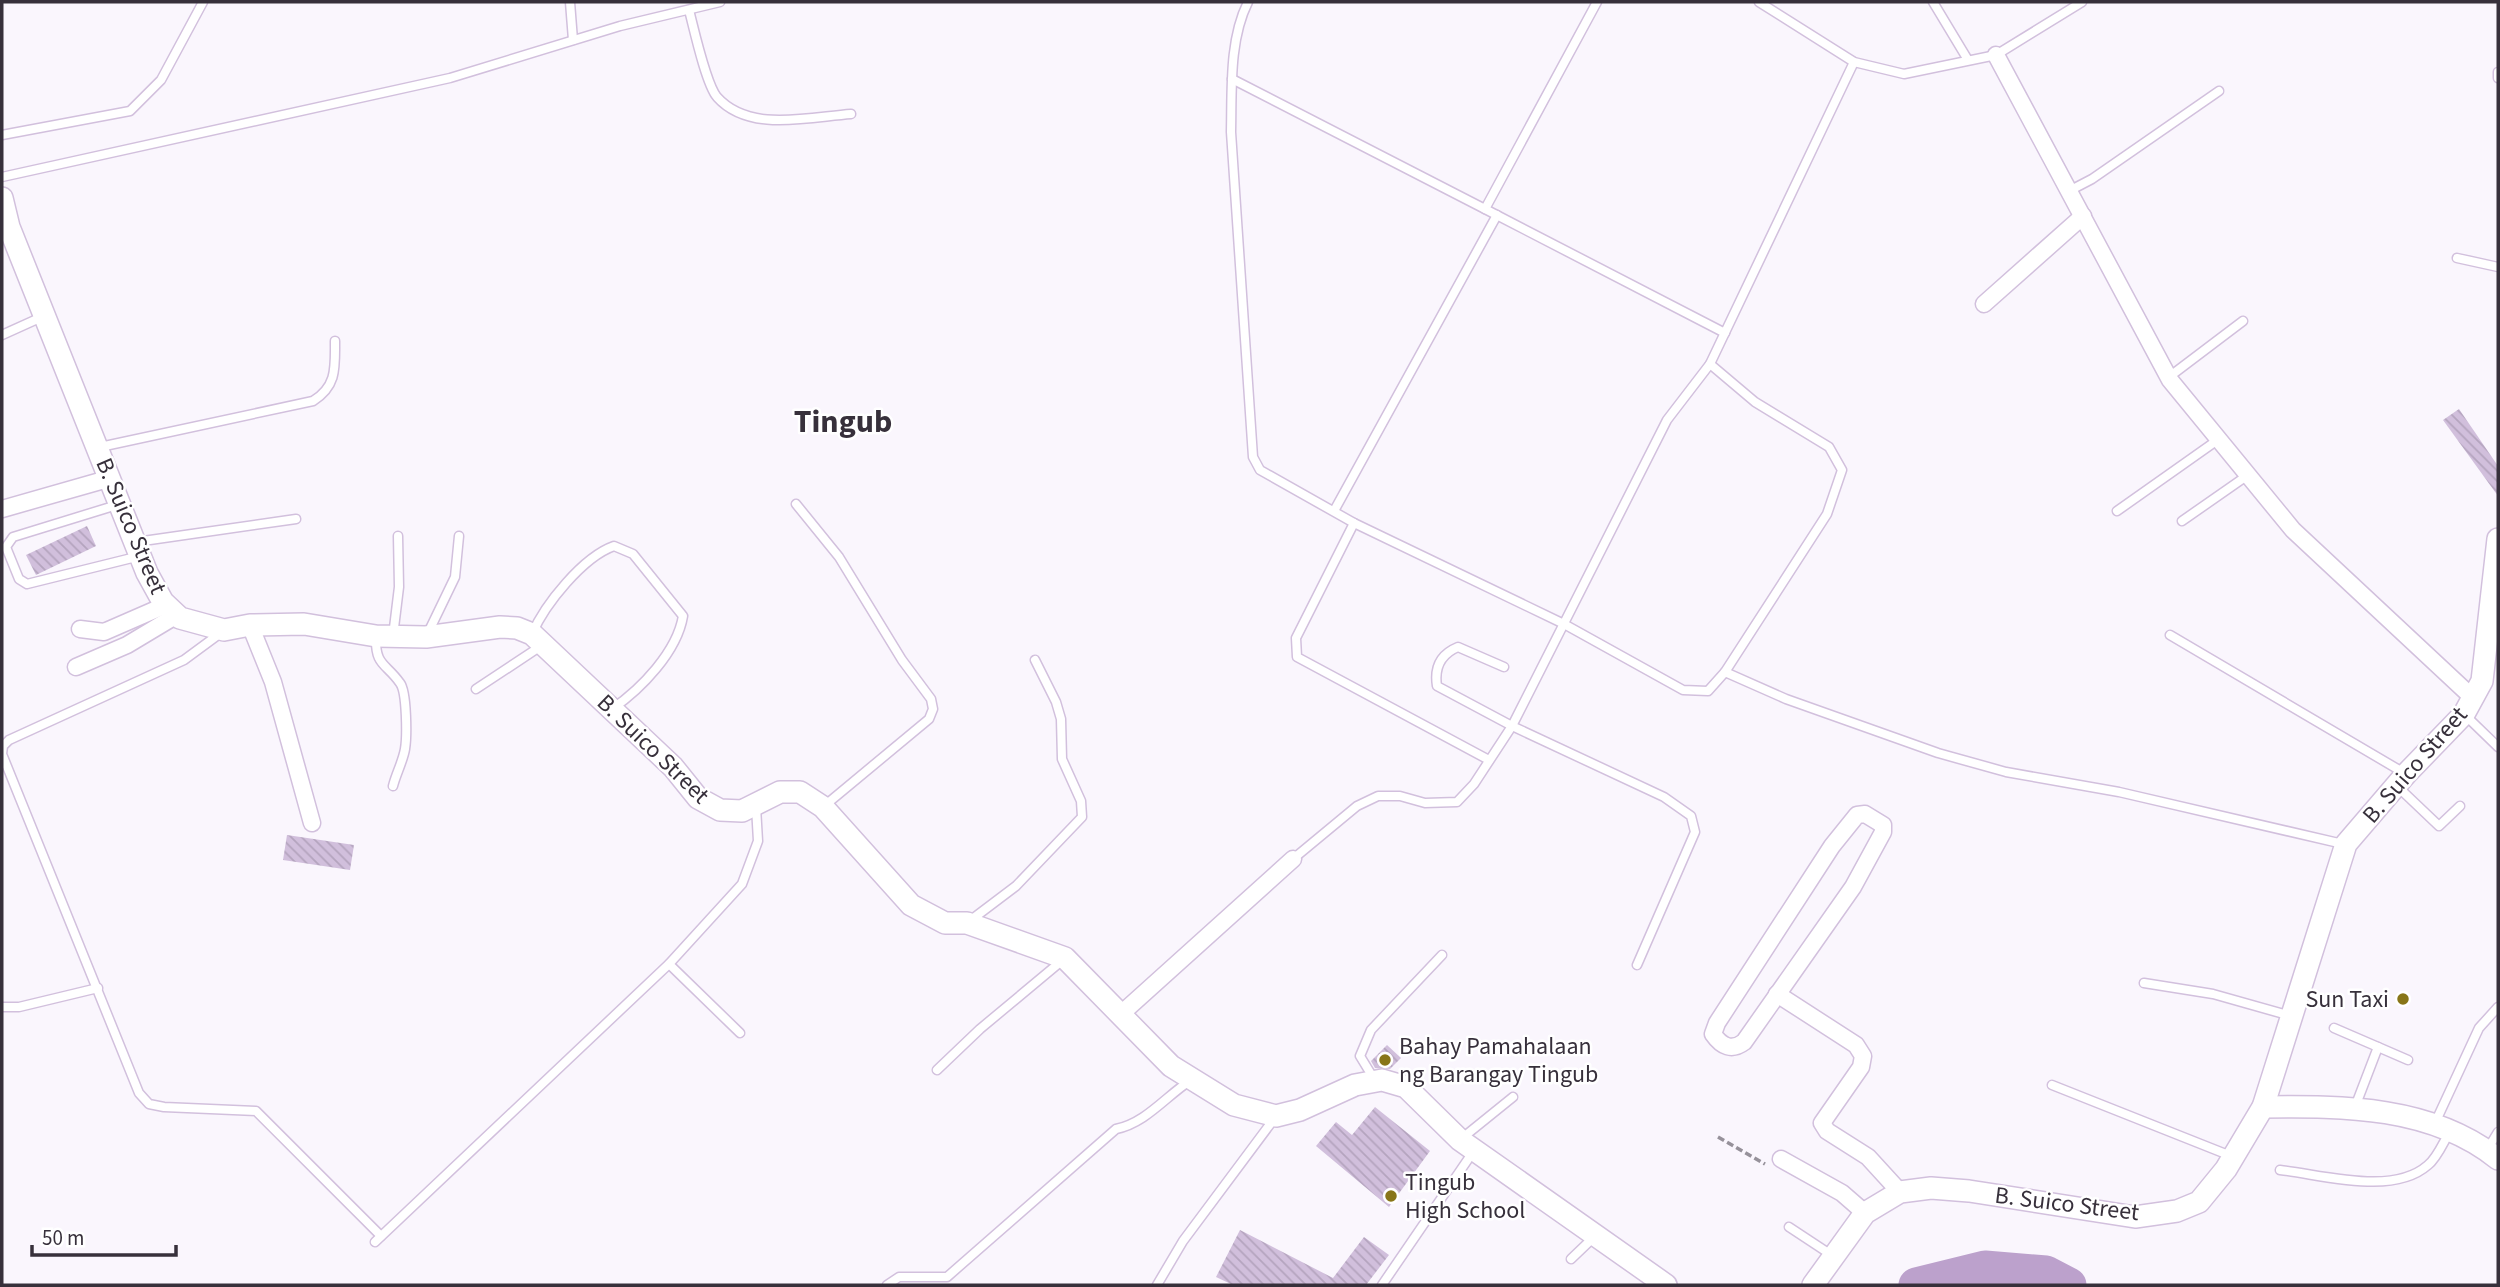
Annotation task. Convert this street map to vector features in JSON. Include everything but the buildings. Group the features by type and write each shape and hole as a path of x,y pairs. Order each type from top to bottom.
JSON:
{"street":[{"path":"1996,55 2169,377 2293,530 2469,706 2482,681 2498,539"},
{"name":"B. Suico Street","path":"2,198 5,228 111,478 136,550 172,610 224,630 250,625 304,624 384,636 426,637 500,627 517,628 537,640 612,709 673,767 698,798 720,810 742,811 755,807 780,792 800,792 823,807 911,905 945,923 967,923 1065,958 1171,1066 1234,1105 1276,1116"},
{"path":"1984,304 2083,216"},
{"path":"2,509 111,478"},
{"path":"80,629 104,632 172,610"},
{"path":"76,667 127,645 172,610"},
{"path":"250,625 272,682 312,823"},
{"name":"B. Suico Street","path":"1813,1285 1865,1213 1900,1192 1930,1188 1969,1191 2135,1217 2177,1211 2199,1202 2233,1157 2263,1107 2346,844 2469,706"},
{"path":"1865,814 1883,825 1883,832 1874,853 1777,994 1744,1042 1730,1048 1718,1041 1713,1034 1717,1023 1832,846 1857,815 1865,814"},
{"path":"1121,1014 1293,859"},
{"path":"1777,994 1856,1045 1863,1056 1861,1067 1822,1123 1827,1131 1884,1171 1900,1192"},
{"path":"1276,1116 1300,1110 1355,1085 1376,1081 1405,1087 1468,1145 1666,1285"},
{"path":"2263,1107 2354,1107 2443,1127 2495,1147"},
{"path":"1782,1159 1842,1194 1865,1213"}],"lane":[{"path":"2,135 130,111 161,79 203,2"},
{"path":"570,2 573,40"},
{"path":"2,177 381,95 450,78 573,40 720,2"},
{"path":"1248,2 1240,18 1232,79 1231,132 1253,457 1260,470 1354,523 1564,624 1683,691 1708,691 1725,672 1827,514 1842,470 1829,447 1755,402 1710,364"},
{"path":"1485,209 1497,192 1597,2"},
{"path":"1759,2 1854,62 1904,74 1996,55 2082,2"},
{"path":"1933,2 1968,60"},
{"path":"689,10 716,96 736,111 762,120 851,114"},
{"path":"1293,859 1357,806 1378,796 1400,796 1425,803 1457,802 1474,784 1512,726 1667,420 1710,364 1854,62"},
{"path":"2498,72 2498,78"},
{"path":"1232,79 1724,333"},
{"path":"2069,191 2092,179 2219,91"},
{"path":"1334,511 1497,215"},
{"path":"2457,258 2498,267"},
{"path":"2,335 44,315"},
{"path":"2169,377 2244,321"},
{"path":"98,447 313,401 326,393 335,377 334,341"},
{"path":"2117,511 2219,439"},
{"path":"2182,521 2248,475"},
{"path":"796,503 839,557 902,660 931,699 933,709 929,719 823,807"},
{"path":"120,504 13,537 5,555 19,579 27,584 136,550 296,519"},
{"path":"1354,523 1296,638 1297,657 1489,760"},
{"path":"393,786 405,749 404,696 402,684 381,665 375,652 384,636 399,587 398,536"},
{"path":"426,637 455,577 459,536"},
{"path":"476,688 537,640 539,617 596,553 614,546 633,554 683,616 676,642 630,696 612,709"},
{"path":"224,630 184,660 9,740 3,746 2,754 139,1093 149,1104 256,1111 378,1239 669,964 742,884 758,841 755,807"},
{"path":"2170,635 2401,780 2439,826 2460,806"},
{"path":"1504,667 1458,647 1447,652 1436,675 1437,685 1512,726 1664,797 1691,816 1695,832 1637,965"},
{"path":"967,923 1016,886 1082,817 1081,801 1062,759 1061,719 1056,702 1034,660"},
{"path":"1725,672 1786,699 1938,753 2006,772 2119,792 2346,844"},
{"path":"2469,706 2498,747"},
{"path":"1376,1081 1360,1056 1371,1030 1442,955"},
{"path":"937,1070 980,1029 1065,958"},
{"path":"669,964 740,1033"},
{"path":"2144,983 2213,994 2291,1016"},
{"path":"2,1007 19,1007 98,988"},
{"path":"2280,1170 2390,1183 2412,1177 2431,1164 2479,1028 2498,1007"},
{"path":"2333,1028 2408,1060"},
{"path":"2354,1107 2378,1047"},
{"path":"887,1285 899,1277 947,1277 1116,1129 1130,1126 1143,1118 1192,1079"},
{"path":"2052,1085 2233,1157"},
{"path":"1382,1285 1468,1145 1513,1097"},
{"path":"1157,1285 1183,1241 1276,1116"},
{"path":"1789,1227 1833,1257"},
{"path":"1571,1259 1596,1236"}],"path":[{"path":"1718,1137 1766,1164 1782,1159"}],"waterway":[{"path":"1916,1285 1985,1268 2046,1273 2069,1285"}],"place":[{"name":"Sun Taxi","path":"2403,999"},
{"name":"Bahay Pamahalaan ng Barangay Tingub","path":"1385,1060"},
{"name":"Tingub High School","path":"1391,1196"}],"district":[{"name":"Tingub","path":"843,422"}]}
